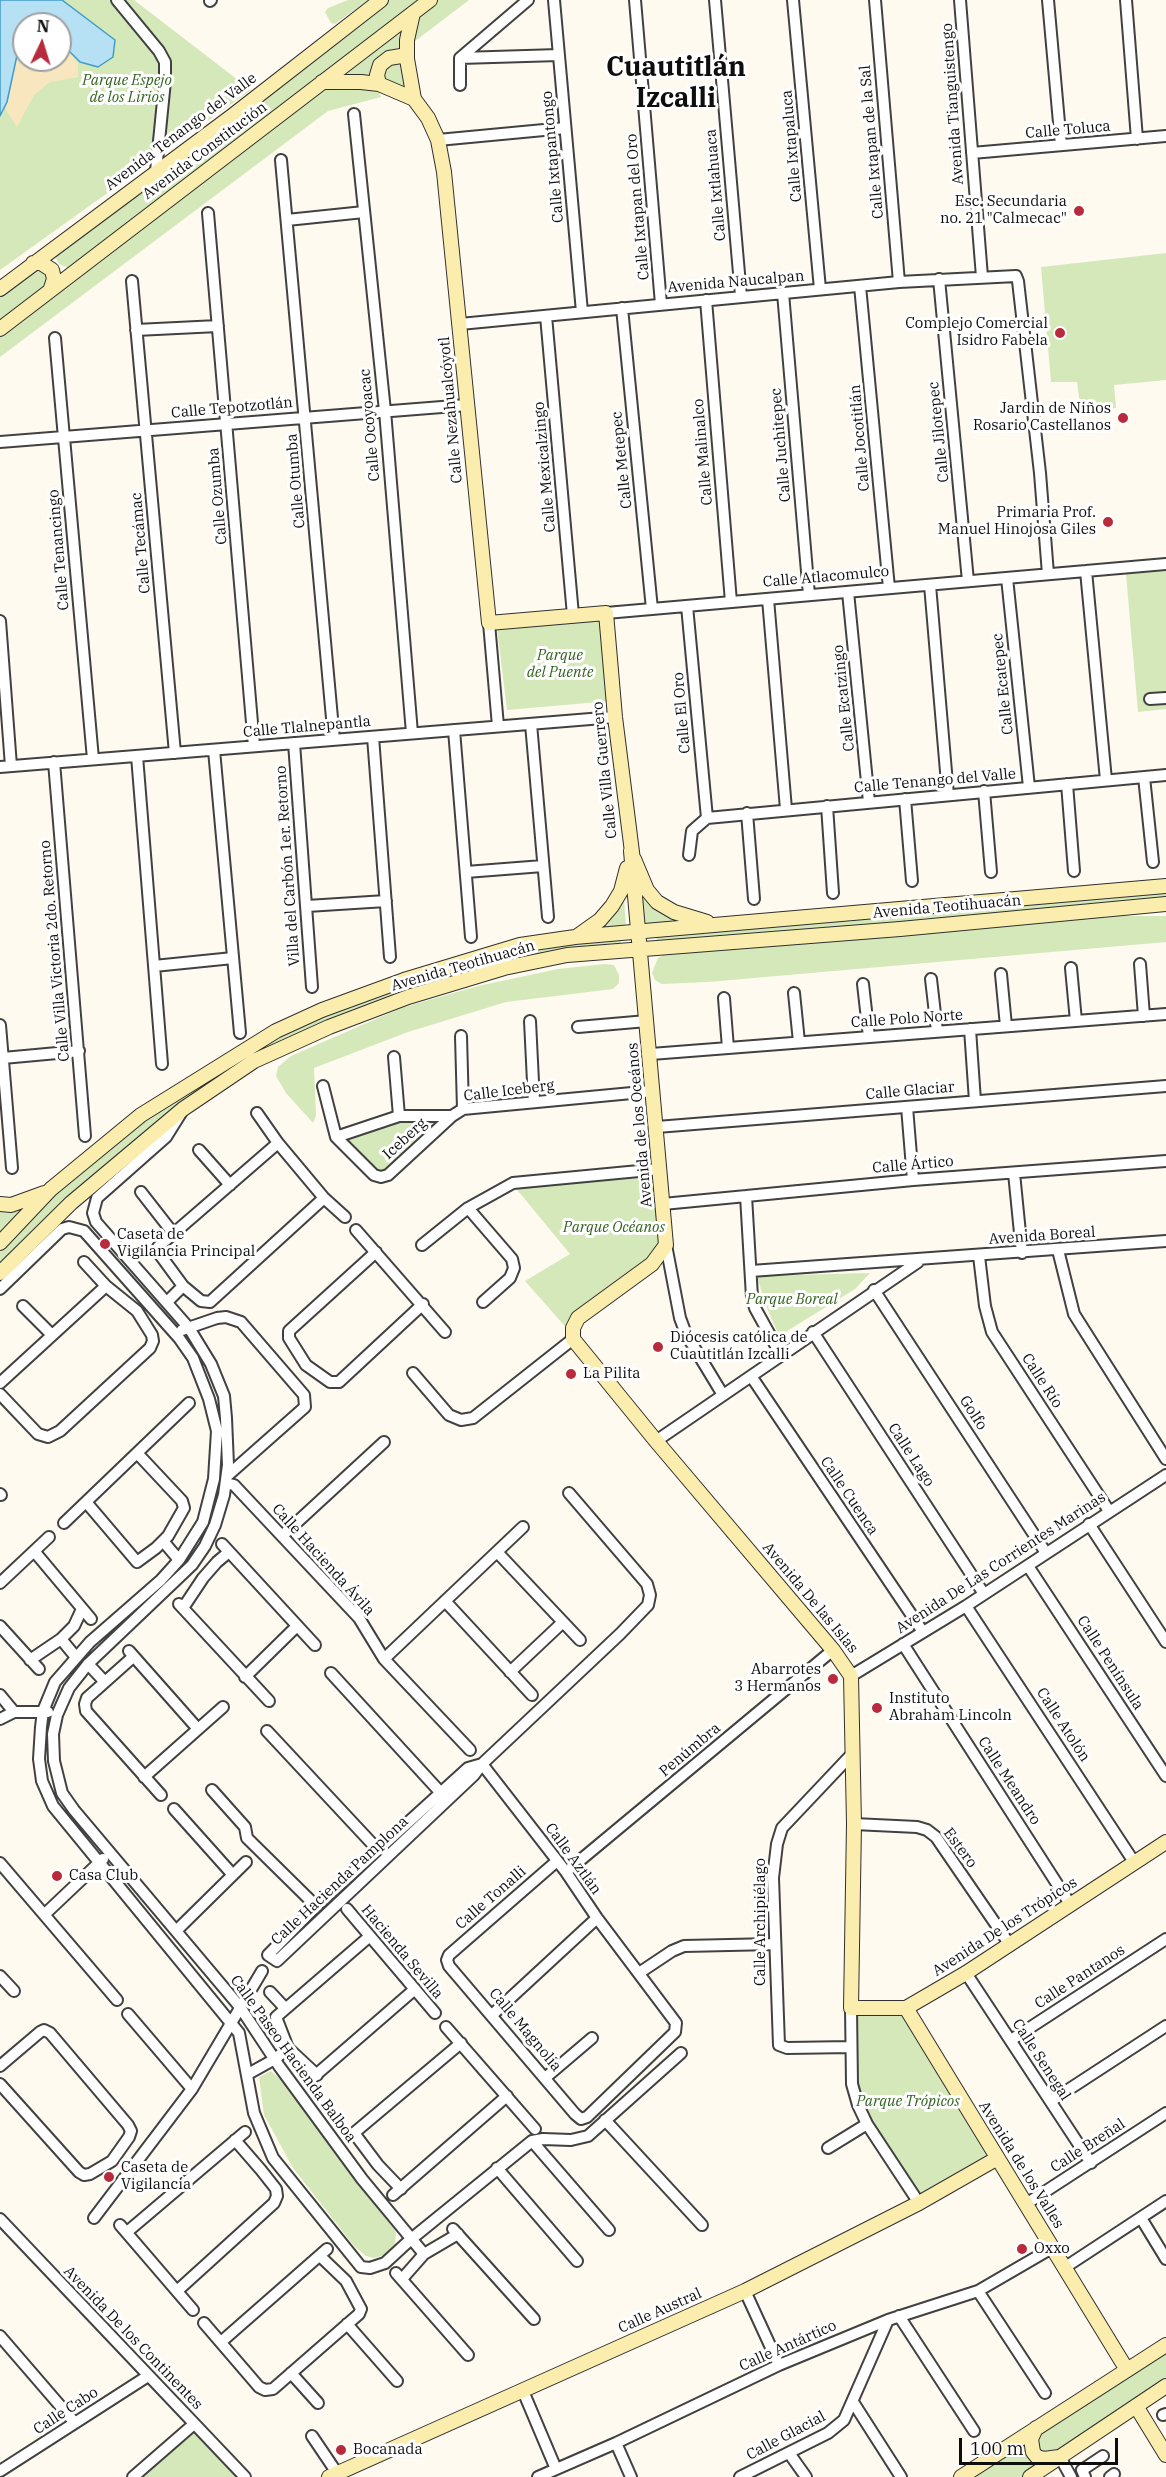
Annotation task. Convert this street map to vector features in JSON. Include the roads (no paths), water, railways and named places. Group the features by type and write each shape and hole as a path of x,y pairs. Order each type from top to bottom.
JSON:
{"main road":[{"name":"Avenida Tenango del Valle","path":"0,289 381,0"},
{"name":"Avenida Constitución","path":"0,328 430,0"},
{"name":"Calle Nezahualcóyotl","path":"413,13 407,40 407,59 414,99 428,118 438,140 444,172 489,623"},
{"path":"379,84 377,75 380,65 389,58 407,59"},
{"path":"322,82 379,84 414,99"},
{"path":"57,245 54,253 58,265 66,270 76,269"},
{"path":"33,264 41,263 52,270 54,279 51,288"},
{"name":"Calle Atlacomulco","path":"489,623 606,613"},
{"name":"Calle Villa Guerrero","path":"606,613 636,920 641,948"},
{"path":"631,851 646,890 657,902 674,912 723,925"},
{"path":"575,937 600,920 612,906 621,891 631,851"},
{"name":"Avenida Teotihuacán","path":"0,1243 51,1189 141,1115 276,1031 322,1010 404,980 520,945 575,937 1166,886"},
{"name":"Avenida Teotihuacán","path":"0,1274 71,1203 183,1109 254,1061 329,1027 408,997 504,968 567,955 900,929 1161,905"},
{"name":"Avenida de los Oceános","path":"641,948 666,1245"},
{"path":"0,1204 11,1205 31,1199 51,1189"},
{"path":"573,1339 573,1328 578,1318 652,1264 666,1245"},
{"name":"Avenida De las Islas","path":"573,1339 656,1442 833,1650 852,1676 854,1824 851,2008"},
{"name":"Avenida De los Trópicos","path":"906,2008 1010,1945 1166,1842"},
{"path":"851,2008 906,2008"},
{"name":"Avenida de los Valles","path":"906,2008 996,2159 1127,2370"},
{"name":"Calle Austral","path":"333,2475 745,2290 919,2203 996,2159"},
{"path":"961,2477 1166,2345"},
{"path":"1030,2477 1166,2386"},
{"path":"1136,2406 1166,2455"},
{"path":"1036,2428 1031,2439 1033,2452 1037,2457 1044,2459 1060,2457"}],"street":[{"path":"117,0 159,51 165,62 156,171"},
{"path":"460,85 460,58 528,0"},
{"name":"Calle Ixtapantongo","path":"554,0 582,312"},
{"name":"Calle Ixtapan del Oro","path":"635,0 661,304"},
{"name":"Calle Ixtlahuaca","path":"715,0 741,296"},
{"name":"Calle Ixtapaluca","path":"793,0 820,289"},
{"name":"Calle Ixtapan de la Sal","path":"875,0 899,282"},
{"name":"Avenida Tianguistengo","path":"960,0 982,276"},
{"path":"1048,0 1061,145"},
{"path":"1126,0 1137,139"},
{"path":"460,58 559,55"},
{"name":"Calle Ocoyoacac","path":"354,114 385,411 412,733"},
{"path":"438,140 565,128"},
{"name":"Calle Toluca","path":"972,153 1166,136"},
{"name":"Calle Otumba","path":"281,160 334,740"},
{"path":"287,220 364,212"},
{"name":"Calle Ozumba","path":"208,213 254,747"},
{"name":"Avenida Naucalpan","path":"460,324 899,282 1016,276 1039,462 1048,574"},
{"name":"Calle Jilotepec","path":"939,279 968,581"},
{"name":"Calle Tecámac","path":"132,281 175,753"},
{"name":"Calle Jocotitlán","path":"860,286 889,588"},
{"name":"Calle Juchitepec","path":"783,293 809,595"},
{"name":"Calle Malinalco","path":"706,300 731,602"},
{"name":"Calle Metepec","path":"622,308 652,609"},
{"name":"Calle Mexicalzingo","path":"546,316 573,615"},
{"path":"136,330 218,326"},
{"name":"Calle Tenancingo","path":"55,338 93,759"},
{"name":"Calle Tepotzotlán","path":"0,442 467,405"},
{"name":"Calle Atlacomulco","path":"606,613 1166,564"},
{"path":"1086,572 1106,780"},
{"name":"Calle Ecatepec","path":"1007,578 1029,787"},
{"path":"930,585 948,795"},
{"name":"Calle Ecatzingo","path":"848,592 869,802"},
{"path":"768,599 786,809"},
{"name":"Calle El Oro","path":"687,606 707,818"},
{"path":"0,621 6,766"},
{"name":"Calle Nezahualcóyotl","path":"489,623 498,726"},
{"path":"1150,699 1166,698"},
{"name":"Calle Tlalnepantla","path":"6,766 615,717"},
{"path":"531,724 548,917"},
{"path":"454,730 471,937"},
{"path":"373,737 390,957"},
{"name":"Villa del Carbón 1er. Retorno","path":"294,743 312,987"},
{"path":"214,750 240,1033"},
{"path":"137,756 162,1064"},
{"name":"Calle Villa Victoria 2do. Retorno","path":"54,762 86,1136"},
{"name":"Calle Tenango del Valle","path":"707,818 1166,775"},
{"path":"1144,777 1153,862"},
{"path":"1067,784 1074,872"},
{"path":"984,791 991,872"},
{"path":"905,799 912,881"},
{"path":"827,806 833,893"},
{"path":"747,813 754,899"},
{"path":"689,855 692,831 707,818"},
{"path":"466,872 543,866"},
{"path":"307,906 386,901"},
{"path":"154,966 233,958"},
{"path":"1140,964 1144,1016"},
{"path":"1071,968 1076,1021"},
{"path":"1001,974 1006,1026"},
{"path":"931,979 937,1031"},
{"path":"863,984 869,1037"},
{"path":"794,993 799,1042"},
{"path":"724,998 728,1048"},
{"name":"Calle Polo Norte","path":"651,1054 1166,1014"},
{"path":"531,1021 534,1102"},
{"path":"578,1027 647,1021"},
{"path":"0,1025 12,1168"},
{"path":"970,1029 975,1101"},
{"path":"461,1036 463,1109"},
{"path":"3,1058 79,1051"},
{"path":"394,1057 399,1116"},
{"path":"323,1086 336,1137"},
{"name":"Calle Glaciar","path":"657,1127 1166,1086"},
{"name":"Calle Iceberg","path":"336,1137 399,1116 452,1116 463,1109 653,1091"},
{"path":"907,1107 913,1180"},
{"name":"Calle Paseo Hacienda Balboa","path":"183,1109 166,1137 97,1198 93,1213 96,1222 189,1328 211,1364 224,1396 229,1481 205,1546 192,1565 88,1664 69,1688 57,1715 53,1734 54,1761 62,1793 74,1810 240,2007 362,2179 410,2240 424,2254"},
{"path":"257,1113 278,1143 324,1198 345,1217"},
{"name":"Iceberg","path":"336,1137 374,1175 381,1177 388,1175 452,1116"},
{"path":"278,1143 160,1244 158,1252 183,1286 201,1301 210,1302 324,1198"},
{"path":"199,1150 230,1185"},
{"name":"Calle Ártico","path":"663,1204 913,1180 1166,1161"},
{"path":"422,1245 468,1208 513,1183 660,1169"},
{"path":"1014,1173 1022,1253"},
{"path":"141,1192 173,1233"},
{"path":"746,1196 752,1297 755,1308 781,1355"},
{"path":"468,1208 512,1259 513,1268 510,1278 483,1302"},
{"name":"Calle Paseo Hacienda Balboa","path":"0,1288 62,1229 75,1227 84,1231 175,1333 193,1358 209,1399 217,1431 214,1479 203,1521 179,1560 162,1580 75,1656 55,1682 43,1711 39,1759 42,1781 53,1806 231,2022 238,2033 248,2074 254,2114 273,2158 361,2267"},
{"path":"356,1230 423,1304 445,1332"},
{"name":"Avenida Boreal","path":"751,1271 1166,1242"},
{"name":"Avenida de los Oceános","path":"666,1245 680,1318 686,1334 723,1395"},
{"path":"1058,1250 1074,1314 1166,1459"},
{"path":"376,1252 289,1330 289,1338 306,1365 330,1382 339,1382 423,1304"},
{"name":"Calle Río","path":"979,1256 985,1306 992,1332 1109,1511"},
{"name":"Avenida Boreal","path":"656,1442 920,1260"},
{"path":"0,1394 38,1434 48,1437 60,1431 150,1348 153,1341 152,1335 137,1311 106,1286 84,1262"},
{"path":"0,1383 106,1286"},
{"path":"166,1302 183,1286"},
{"name":"Golfo","path":"874,1290 1046,1553"},
{"path":"137,1311 147,1303"},
{"path":"23,1306 52,1335"},
{"path":"175,1333 217,1318 226,1317 242,1322 304,1395 305,1407 239,1468 229,1481"},
{"name":"Calle Lago","path":"813,1332 984,1594"},
{"path":"413,1373 449,1415 461,1420 473,1418 573,1339"},
{"path":"290,1378 306,1365"},
{"name":"Calle Cuenca","path":"751,1376 923,1632"},
{"path":"64,1523 189,1403"},
{"path":"282,1536 384,1442"},
{"path":"86,1502 140,1566 163,1540 184,1508 182,1501 137,1453"},
{"name":"Avenida De Las Corrientes Marinas","path":"852,1676 966,1606 1166,1475"},
{"name":"Calle Hacienda Ávila","path":"229,1481 359,1618 384,1659 470,1750"},
{"name":"Calle Hacienda Pamplona","path":"482,1764 468,1768 316,1906 268,1952 275,1961 474,1775 482,1764 648,1605 650,1595 647,1584 569,1493"},
{"path":"209,1500 223,1499 237,1494 248,1500"},
{"path":"1089,1524 1166,1642"},
{"path":"384,1659 523,1527"},
{"path":"0,1583 49,1537"},
{"path":"163,1540 179,1560"},
{"path":"269,1701 181,1606 217,1562 225,1548 315,1645"},
{"path":"34,1551 91,1618"},
{"path":"496,1552 580,1640"},
{"path":"192,1565 203,1578"},
{"name":"Calle Península","path":"1028,1566 1166,1776"},
{"path":"445,1601 532,1695"},
{"name":"Calle Atolón","path":"966,1606 1134,1862"},
{"path":"30,1660 61,1639 74,1626 82,1610"},
{"path":"510,1672 562,1623"},
{"path":"0,1626 39,1669"},
{"path":"246,1677 297,1626"},
{"path":"61,1639 75,1656"},
{"name":"Calle Meandro","path":"903,1644 1070,1904"},
{"name":"Penúmbra","path":"566,1872 833,1650"},
{"path":"160,1795 86,1711 87,1698 131,1654 198,1729"},
{"path":"88,1664 104,1681"},
{"path":"331,1673 441,1793"},
{"path":"0,1695 14,1712"},
{"path":"144,1777 223,1707"},
{"path":"0,1719 14,1712 43,1711 57,1715"},
{"path":"267,1731 378,1850"},
{"name":"Calle Archipiélago","path":"851,2047 787,2048 779,2045 773,1878 777,1844 782,1828 852,1754"},
{"name":"Calle Aztlán","path":"482,1764 566,1872 597,1918 676,2023 677,2028 587,2116 581,2119"},
{"path":"212,1790 245,1827 247,1838 316,1906"},
{"path":"174,1809 234,1875"},
{"name":"Estero","path":"854,1824 917,1827 927,1830 936,1837 1010,1945"},
{"path":"45,1914 110,1853"},
{"name":"Calle Tonalli","path":"447,1960 449,1955 557,1861"},
{"path":"177,1930 246,1862"},
{"path":"0,1863 117,2000"},
{"name":"Hacienda Sevilla","path":"346,1909 435,2013"},
{"path":"492,2015 597,1918"},
{"path":"370,1936 278,2015 276,2020 288,2048 313,2077 415,1989"},
{"name":"Calle Pantanos","path":"1011,2040 1166,1939"},
{"path":"639,1973 672,1951 684,1946 774,1944"},
{"name":"Calle Magnolia","path":"447,1960 449,1966 581,2119"},
{"path":"94,2218 192,2089 262,1971"},
{"name":"Calle Senegal","path":"966,1973 1091,2163"},
{"path":"0,1976 14,1991"},
{"path":"270,1992 285,2008"},
{"name":"Avenida De las Islas","path":"851,2008 852,2084 867,2124 919,2203"},
{"path":"128,2014 192,2089"},
{"path":"1051,2101 1166,2026"},
{"path":"446,2027 535,2129"},
{"path":"0,2066 40,2032 44,2030 50,2033 128,2125 129,2137 112,2161 84,2175 0,2084"},
{"path":"545,2078 592,2038"},
{"path":"461,2043 354,2133 397,2192 507,2096"},
{"path":"248,2074 275,2059 288,2048"},
{"path":"346,2281 361,2267 370,2268 385,2263 532,2141 570,2140 588,2136 681,2053"},
{"name":"Calle Breñal","path":"1026,2204 1166,2113"},
{"path":"605,2120 702,2225"},
{"path":"828,2148 867,2124"},
{"path":"192,2310 123,2229 244,2132"},
{"path":"177,2291 274,2203 277,2196 276,2189 235,2140"},
{"path":"532,2141 609,2230"},
{"path":"261,2170 273,2158"},
{"path":"112,2161 125,2176"},
{"path":"362,2179 378,2165"},
{"path":"497,2168 577,2261"},
{"path":"1064,2268 1166,2201"},
{"path":"1141,2218 1166,2259"},
{"name":"Avenida De los Continentes","path":"0,2219 245,2477"},
{"path":"468,2355 399,2276 455,2231 534,2319"},
{"name":"Calle Antártico","path":"538,2477 616,2443 779,2365 888,2320 978,2291 1052,2248"},
{"path":"204,2323 260,2387 265,2390 273,2389 361,2309 346,2281 324,2252 221,2342"},
{"path":"745,2290 779,2365"},
{"path":"978,2291 1045,2393"},
{"path":"899,2316 974,2431"},
{"name":"Calle Glacial","path":"740,2477 828,2433 844,2420 888,2320"},
{"path":"347,2324 397,2381"},
{"path":"0,2336 75,2423"},
{"path":"291,2373 318,2403"},
{"name":"Calle Cabo","path":"0,2471 148,2376"},
{"path":"523,2391 556,2469"},
{"path":"853,2402 901,2477"},
{"path":"133,2477 194,2424"},
{"path":"312,2436 333,2475"},
{"path":"616,2443 631,2477"},
{"path":"789,2453 806,2477"},
{"path":"1085,2477 1083,2469 1103,2456"},
{"path":"1060,2457 1071,2477"}],"water":[{"path":"0,0 62,0 115,40 113,57 98,67 80,62 72,54 72,12 12,12 13,72 7,102 0,116"}],"place":[{"name":"Esc. Secundaria no. 21 \"Calmecac\"","path":"1079,211"},
{"name":"Complejo Comercial Isidro Fabela","path":"1060,333"},
{"name":"Jardin de Niños Rosario Castellanos","path":"1123,418"},
{"name":"Primaria Prof. Manuel Hinojosa Giles","path":"1108,522"},
{"name":"Caseta de Vigilancia Principal","path":"105,1244"},
{"name":"Diócesis católica de Cuautitlán Izcalli","path":"658,1347"},
{"name":"La Pilita","path":"571,1374"},
{"name":"Abarrotes 3 Hermanos","path":"833,1679"},
{"name":"Instituto Abraham Lincoln","path":"877,1708"},
{"name":"Casa Club","path":"57,1876"},
{"name":"Caseta de Vigilancia","path":"109,2177"},
{"name":"Oxxo","path":"1022,2249"},
{"name":"Bocanada","path":"341,2450"}],"district":[{"name":"Cuautitlán Izcalli","path":"676,84"}],"park label":[{"name":"Parque Espejo de los Lirios","path":"127,90"},
{"name":"Parque del Puente","path":"560,664"},
{"name":"Parque Océanos","path":"614,1228"},
{"name":"Parque Boreal","path":"792,1300"},
{"name":"Parque Trópicos","path":"908,2102"}]}
